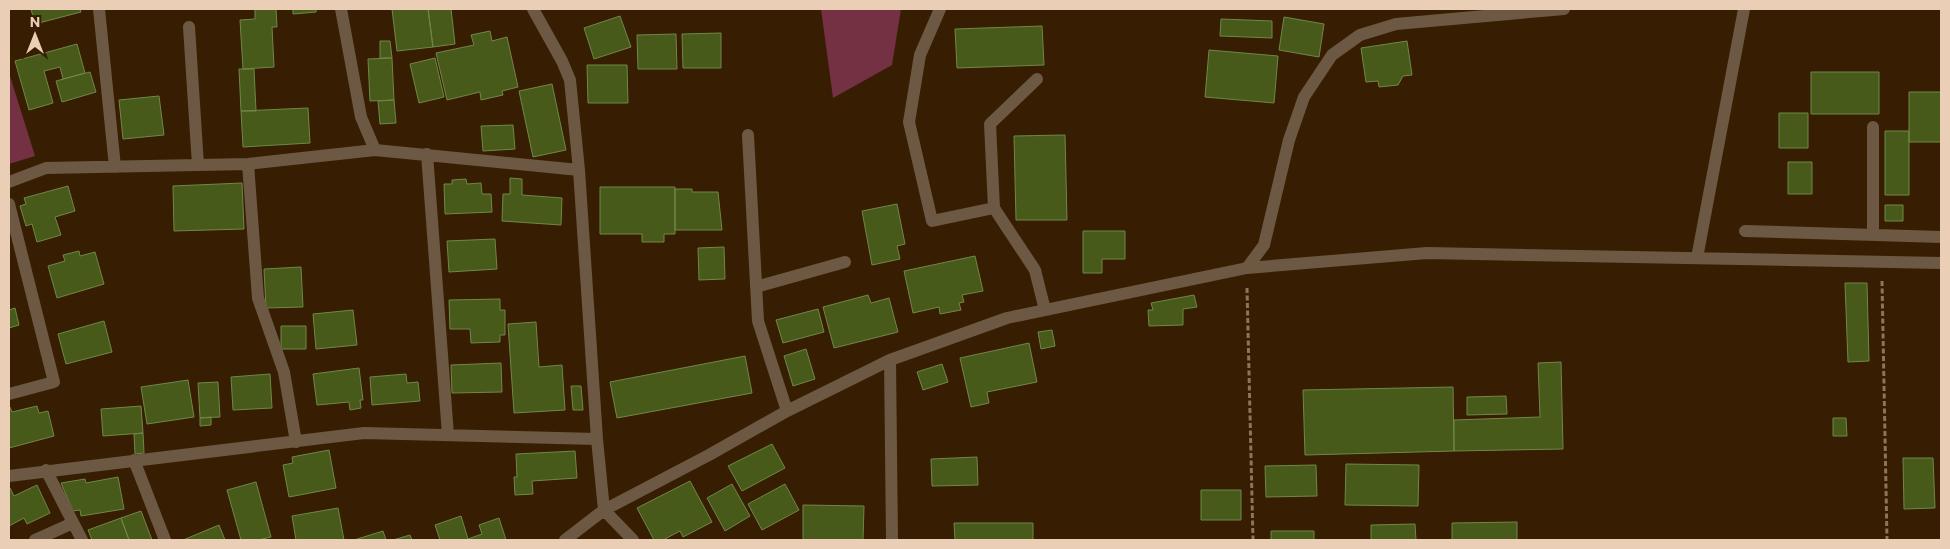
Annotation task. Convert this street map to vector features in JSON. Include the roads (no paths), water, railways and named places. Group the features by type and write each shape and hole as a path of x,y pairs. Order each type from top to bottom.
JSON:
{"street":[{"path":"99,9 115,167"},
{"path":"341,9 360,117 375,150"},
{"path":"533,9 562,61 570,80 579,170 597,439 604,510 633,540"},
{"path":"940,9 920,55 908,122 932,221 994,208"},
{"path":"1247,268 1264,245 1289,140 1304,97 1332,55 1360,35 1396,24 1564,9"},
{"path":"1697,258 1744,9"},
{"path":"189,27 198,165"},
{"path":"1037,79 990,124 994,208 1035,270 1045,310"},
{"path":"1873,127 1873,235"},
{"path":"748,135 758,322 787,411"},
{"path":"9,182 46,168 248,164 375,150 579,170"},
{"path":"427,154 448,435"},
{"path":"248,164 258,298 284,372 296,442"},
{"path":"9,204 54,382 9,394"},
{"path":"1745,232 1941,237"},
{"path":"565,540 604,510 709,456 787,411 890,360 1007,318 1247,268 1427,253 1941,263"},
{"path":"756,287 845,262"},
{"path":"890,360 892,540"},
{"path":"9,476 46,470 364,433 597,439"},
{"path":"134,460 165,540"},
{"path":"46,470 82,540"},
{"path":"35,540 73,523"}]}
